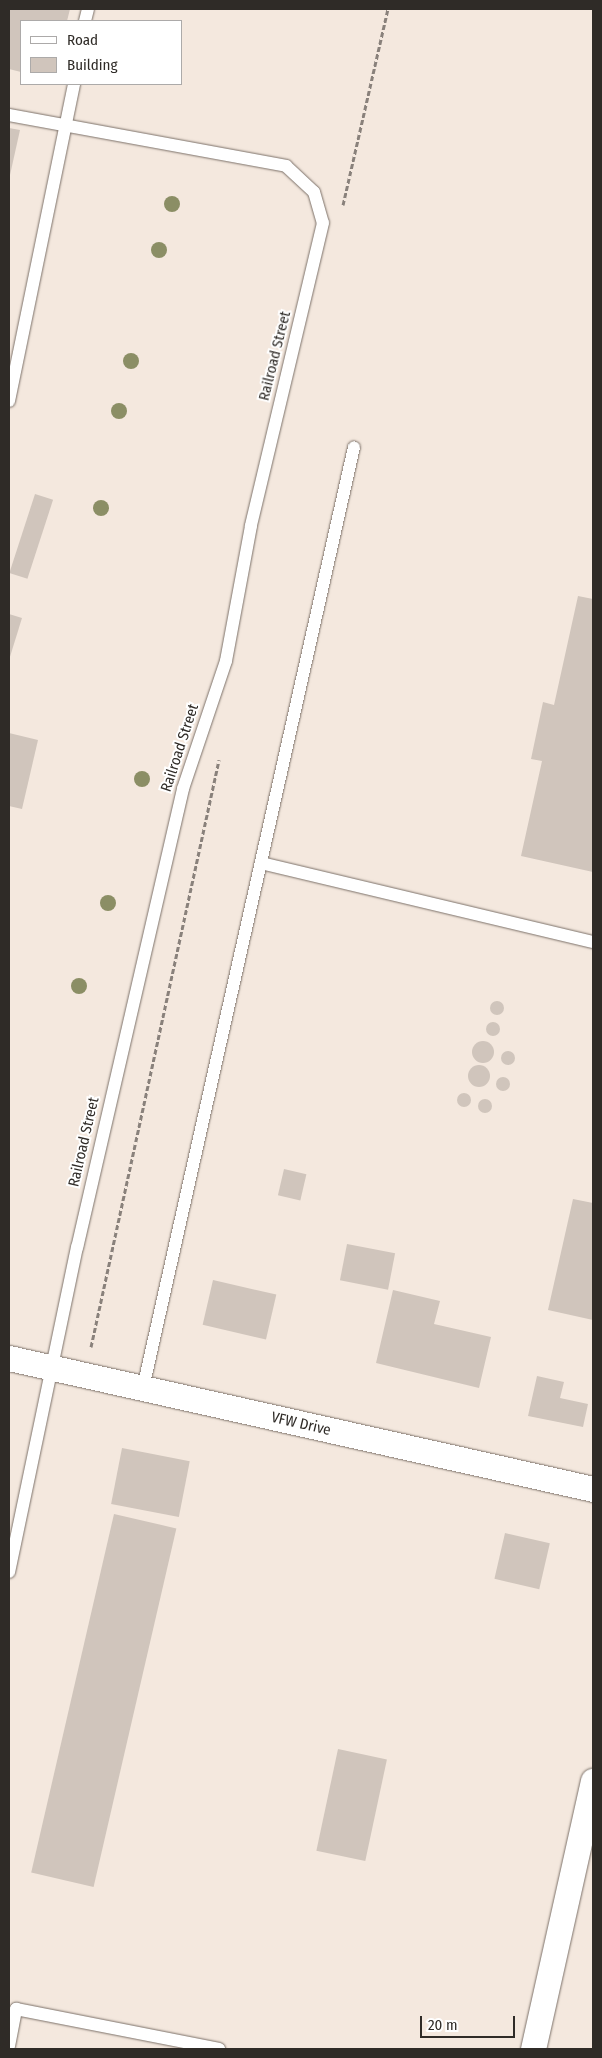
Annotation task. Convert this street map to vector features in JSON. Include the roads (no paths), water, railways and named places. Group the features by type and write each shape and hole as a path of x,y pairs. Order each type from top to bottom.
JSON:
{"street":[{"name":"VFW Drive","path":"9,1358 593,1489"},
{"path":"533,2049 593,1781"}],"lane":[{"path":"9,401 74,85"},
{"name":"Railroad Street","path":"9,114 66,127 286,166 314,192 322,223 251,526 226,660 180,799 77,1247 54,1368 9,1572"},
{"path":"143,1388 354,447"},
{"path":"261,863 593,942"},
{"path":"9,2046 16,2009 219,2049"}]}
